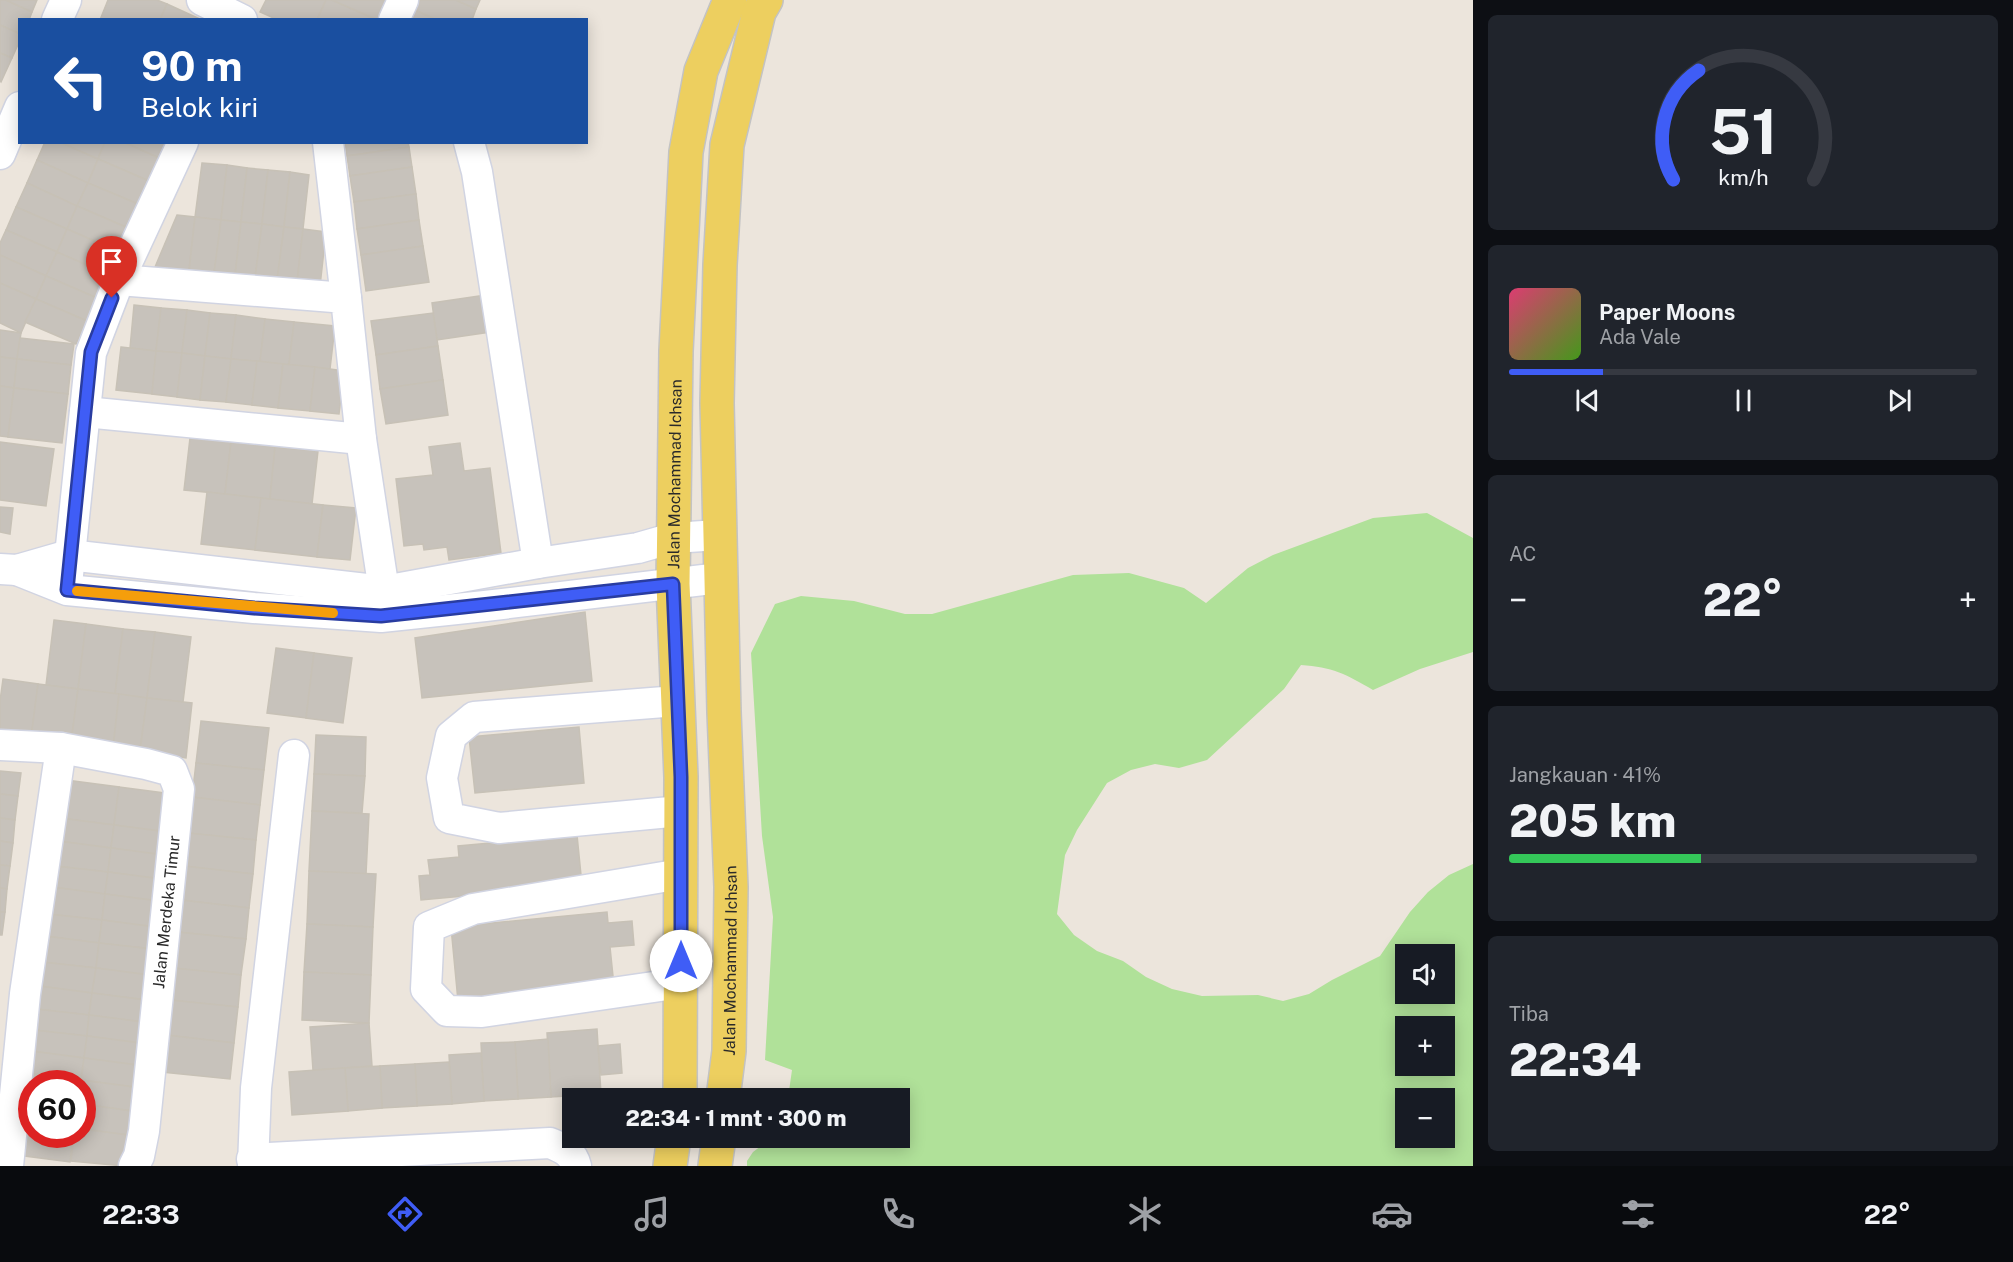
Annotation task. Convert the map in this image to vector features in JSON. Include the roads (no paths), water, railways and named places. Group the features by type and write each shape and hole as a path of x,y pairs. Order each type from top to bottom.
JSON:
{"main road":[{"name":"Jalan Mochammad Ichsan","path":"680,1088 681,811 673,584 676,351 686,152 701,71 730,0"},
{"name":"Jalan Mochammad Ichsan","path":"724,1088 729,1052 731,887 719,536 717,403 720,265 727,145 759,12 766,0"},
{"path":"670,1166 672,1148"},
{"path":"715,1166 717,1148"}],"street":[{"path":"58,18 66,0"},
{"path":"202,0 240,18"},
{"path":"242,18 251,0"},
{"path":"395,18 403,0"},
{"path":"0,154 18,112"},
{"path":"67,590 91,352 118,280 182,144"},
{"path":"328,144 361,439 384,591"},
{"path":"470,144 477,172 538,562"},
{"path":"118,280 346,298"},
{"path":"85,412 361,439"},
{"path":"9,569 69,555 384,591 538,562 638,548 673,538 719,536"},
{"path":"9,569 67,590 254,608 381,616 720,578"},
{"path":"677,701 474,717 451,736 442,778 449,818 499,828 681,811"},
{"name":"Jalan Merdeka Timur","path":"0,745 61,748 146,764 172,771 179,789 144,1131 139,1156 134,1166"},
{"path":"8,1166 25,994 61,748"},
{"path":"294,755 256,1088 252,1163 550,1143 565,1149 575,1159 576,1166"},
{"path":"681,873 473,909 429,927 426,989 447,1011 482,1012 681,983"}]}
